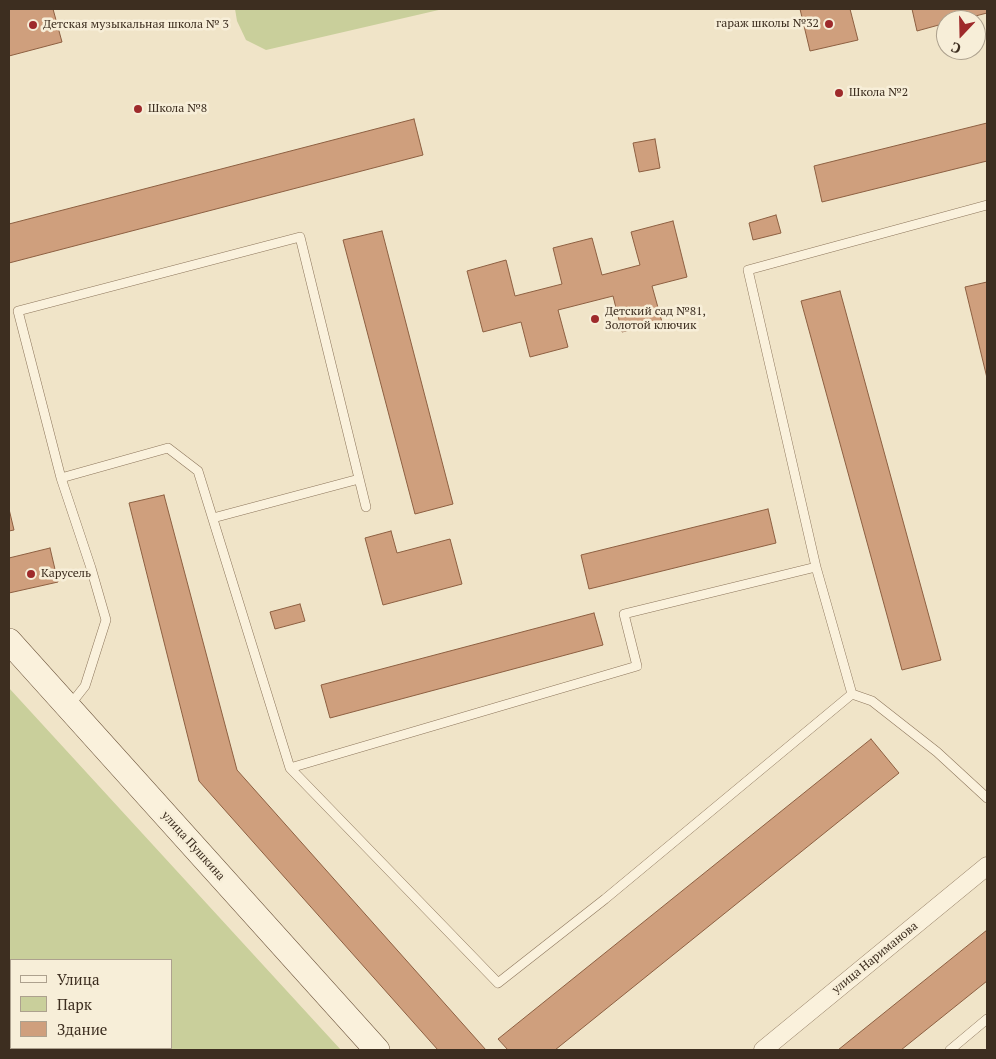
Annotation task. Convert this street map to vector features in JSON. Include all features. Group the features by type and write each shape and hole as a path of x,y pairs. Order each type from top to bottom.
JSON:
{"street":[{"name":"улица Пушкина","path":"9,641 377,1050"},
{"name":"улица Нариманова","path":"763,1050 987,866"}],"lane":[{"path":"852,694 816,567 748,270 987,205"},
{"path":"69,707 84,686 106,620 91,568 60,478 18,311 300,237 366,507"},
{"path":"60,478 168,448 198,471 290,768 498,983 606,899 852,694"},
{"path":"212,518 359,479"},
{"path":"290,768 637,666 624,614 816,567"},
{"path":"852,694 872,701 937,752 987,798"},
{"path":"950,1050 987,1019"}],"green space":[{"path":"235,9 443,9 266,50 246,40 237,21"},
{"path":"9,688 341,1050 9,1050 9,1044 10,1049 172,1049 172,959 10,959 10,1024"}],"building":[{"name":"Детская музыкальная школа № 3","path":"9,9 53,9 62,42 9,56"},
{"name":"гараж школы №32","path":"800,9 850,9 858,40 810,51"},
{"path":"912,9 987,9 986,13 986,10 936,10 936,26 917,31"},
{"path":"414,119 423,155 9,263 9,224"},
{"path":"987,123 987,161 822,202 814,166"},
{"path":"655,139 660,168 639,172 633,143"},
{"path":"776,215 781,233 753,240 749,223"},
{"path":"673,221 687,277 652,286 662,322 622,332 613,296 558,310 568,347 530,357 521,322 483,332 467,271 506,260 515,296 562,284 553,248 592,238 602,275 640,265 631,232"},
{"path":"382,231 453,504 415,514 343,240"},
{"path":"987,282 987,378 965,287"},
{"path":"840,291 941,660 902,670 801,301"},
{"path":"164,495 237,770 486,1050 438,1050 199,781 129,503"},
{"path":"9,509 14,530 9,531"},
{"path":"768,509 776,543 589,589 581,555"},
{"path":"391,531 397,553 450,539 462,584 383,605 365,538"},
{"path":"50,548 58,582 9,593 9,558"},
{"path":"300,604 305,621 275,629 270,612"},
{"path":"594,613 603,645 330,718 321,685"},
{"path":"871,739 899,773 555,1050 508,1050 498,1039"},
{"path":"987,930 987,981 901,1050 838,1050"}],"place":[{"name":"гараж школы №32","path":"829,24"},
{"name":"Детская музыкальная школа № 3","path":"33,25"},
{"name":"Школа №2","path":"839,93"},
{"name":"Школа №8","path":"138,109"},
{"name":"Детский сад №81, Золотой ключик","path":"595,319"},
{"name":"Карусель","path":"31,574"}]}
